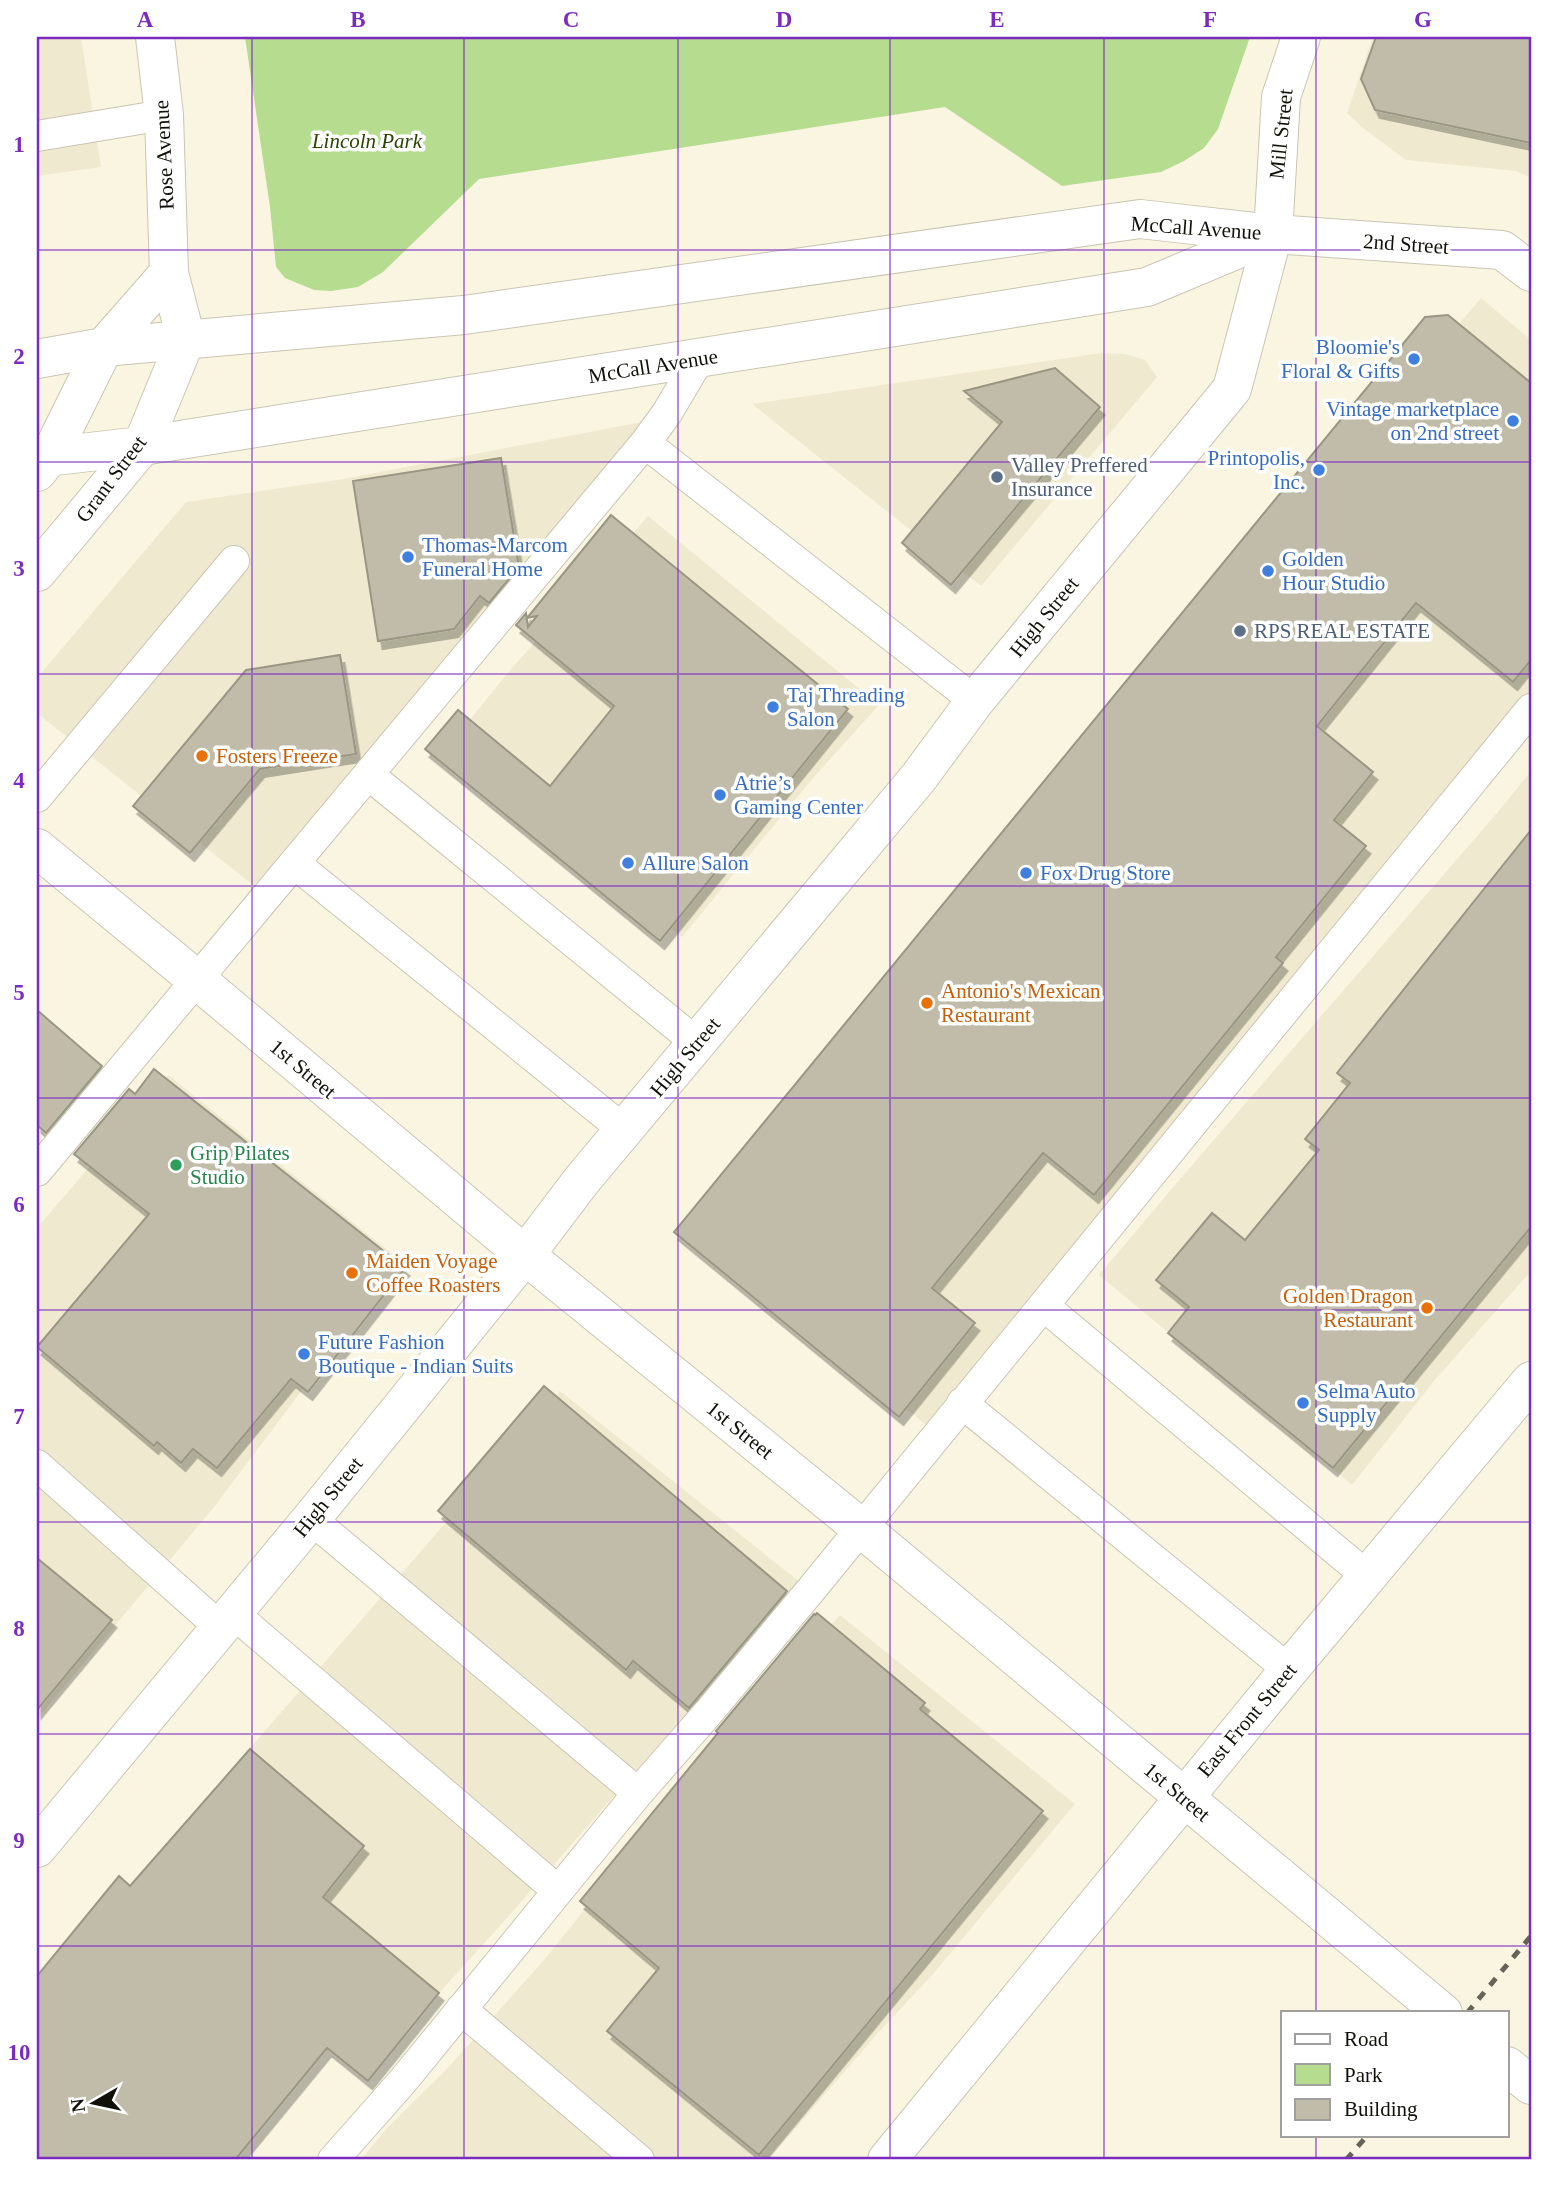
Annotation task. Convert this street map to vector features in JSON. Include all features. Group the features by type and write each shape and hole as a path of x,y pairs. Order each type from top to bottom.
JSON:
{"street":[{"name":"Rose Avenue","path":"155,37 164,116 169,273 186,339"},
{"name":"Mill Street","path":"1273,234 1281,97 1301,37"},
{"name":"McCall Avenue","path":"37,359 104,347 464,315 1140,219 1273,234"},
{"name":"2nd Street","path":"1273,234 1502,250 1531,272"},
{"name":"McCall Avenue","path":"41,462 1147,287 1273,234"},
{"name":"High Street","path":"37,1848 311,1519 624,1130 919,776 975,701 1232,389 1273,234"},
{"path":"41,462 104,347 169,273"},
{"name":"Grant Street","path":"37,572 142,446 186,339"},
{"name":"1st Street","path":"37,848 524,1255 861,1528 1441,2011"},
{"name":"East Front Street","path":"887,2160 1289,1670 1531,1381"},
{"path":"1508,2067 1531,2085"}],"lane":[{"path":"37,136 164,116"},
{"path":"37,1171 645,443 667,413 699,359"},
{"path":"645,443 975,701"},
{"path":"37,797 234,561"},
{"path":"333,2160 402,2082 557,1890 861,1528 1531,709"},
{"path":"369,775 697,1043"},
{"path":"295,863 624,1130"},
{"path":"1044,1306 1368,1577"},
{"path":"962,1403 1289,1670"},
{"path":"37,1465 557,1890"},
{"path":"311,1519 638,1793"},
{"path":"461,2009 639,2160"}],"shaded area":[{"path":"37,37 81,37 101,167 37,176"},
{"path":"1373,37 1531,37 1531,178 1516,171 1406,160 1363,128 1347,113"},
{"path":"1481,298 1531,340 1531,716 929,1427 687,1234"},
{"path":"1101,353 1125,354 1145,360 1157,377 981,586 752,404"},
{"path":"658,419 258,889 37,713 37,678 186,502 343,479"},
{"path":"648,516 879,705 814,777 682,937 447,748 511,669"},
{"path":"1531,771 1531,1271 1434,1381 1352,1485 1099,1275"},
{"path":"168,1075 410,1268 309,1381 214,1507 37,1719 37,1228"},
{"path":"560,1391 801,1583 439,1993 205,1800"},
{"path":"840,1615 1075,1804 934,1973 768,2160 361,2160 388,2127 445,2071 544,1960 593,1899"}],"green space":[{"name":"Lincoln Park","path":"245,37 1250,37 1218,129 1204,148 1161,172 1062,186 945,107 479,179 383,272 358,287 331,291 314,290 285,278 276,267"}],"building":[{"path":"1376,37 1531,37 1531,143 1375,110 1361,79"},
{"path":"1448,315 1531,383 1531,660 1513,682 1416,603 1317,726 1373,772 1334,820 1366,846 1276,957 1283,963 1094,1195 1043,1153 932,1288 975,1323 899,1417 674,1232 1425,317"},
{"path":"1055,368 1100,407 951,585 902,543 1002,422 964,391"},
{"path":"501,458 519,567 489,603 480,596 454,629 378,641 353,481"},
{"path":"611,515 848,709 660,941 425,749 458,710 550,786 614,706 516,625 526,613 528,627 537,616 527,618"},
{"path":"340,655 356,754 260,769 190,853 133,806 246,670"},
{"path":"1531,830 1531,1227 1333,1468 1168,1333 1189,1307 1156,1280 1212,1213 1245,1240 1319,1150 1305,1139 1350,1083 1337,1073"},
{"path":"37,1010 102,1066 46,1133 37,1125"},
{"path":"154,1069 405,1268 308,1392 291,1379 217,1468 193,1449 181,1463 157,1442 154,1446 37,1347 149,1214 74,1154 129,1089 135,1094"},
{"path":"544,1386 787,1591 689,1708 633,1661 626,1670 438,1511"},
{"path":"37,1558 112,1620 37,1710"},
{"path":"817,1613 925,1703 920,1709 1043,1811 759,2155 607,2031 659,1968 580,1901 718,1733 716,1731"},
{"path":"250,1749 364,1846 323,1897 439,1993 368,2081 327,2048 235,2160 37,2160 37,1976 119,1876 130,1886"}],"railway":[{"path":"1469,2011 1531,1936"},
{"path":"1346,2160 1365,2138"}],"place":[{"name":"Bloomie's Floral & Gifts","path":"1414,359"},
{"name":"Vintage marketplace on 2nd street","path":"1513,421"},
{"name":"Printopolis, Inc.","path":"1319,470"},
{"name":"Valley Preffered Insurance","path":"997,477"},
{"name":"Thomas-Marcom Funeral Home","path":"408,557"},
{"name":"Golden Hour Studio","path":"1268,571"},
{"name":"RPS REAL ESTATE","path":"1240,631"},
{"name":"Taj Threading Salon","path":"773,707"},
{"name":"Fosters Freeze","path":"202,756"},
{"name":"Atrie’s Gaming Center","path":"720,795"},
{"name":"Allure Salon","path":"628,863"},
{"name":"Fox Drug Store","path":"1026,873"},
{"name":"Antonio's Mexican Restaurant","path":"927,1003"},
{"name":"Grip Pilates Studio","path":"176,1165"},
{"name":"Maiden Voyage Coffee Roasters","path":"352,1273"},
{"name":"Golden Dragon Restaurant","path":"1427,1308"},
{"name":"Future Fashion Boutique - Indian Suits","path":"304,1354"},
{"name":"Selma Auto Supply","path":"1303,1403"}]}
